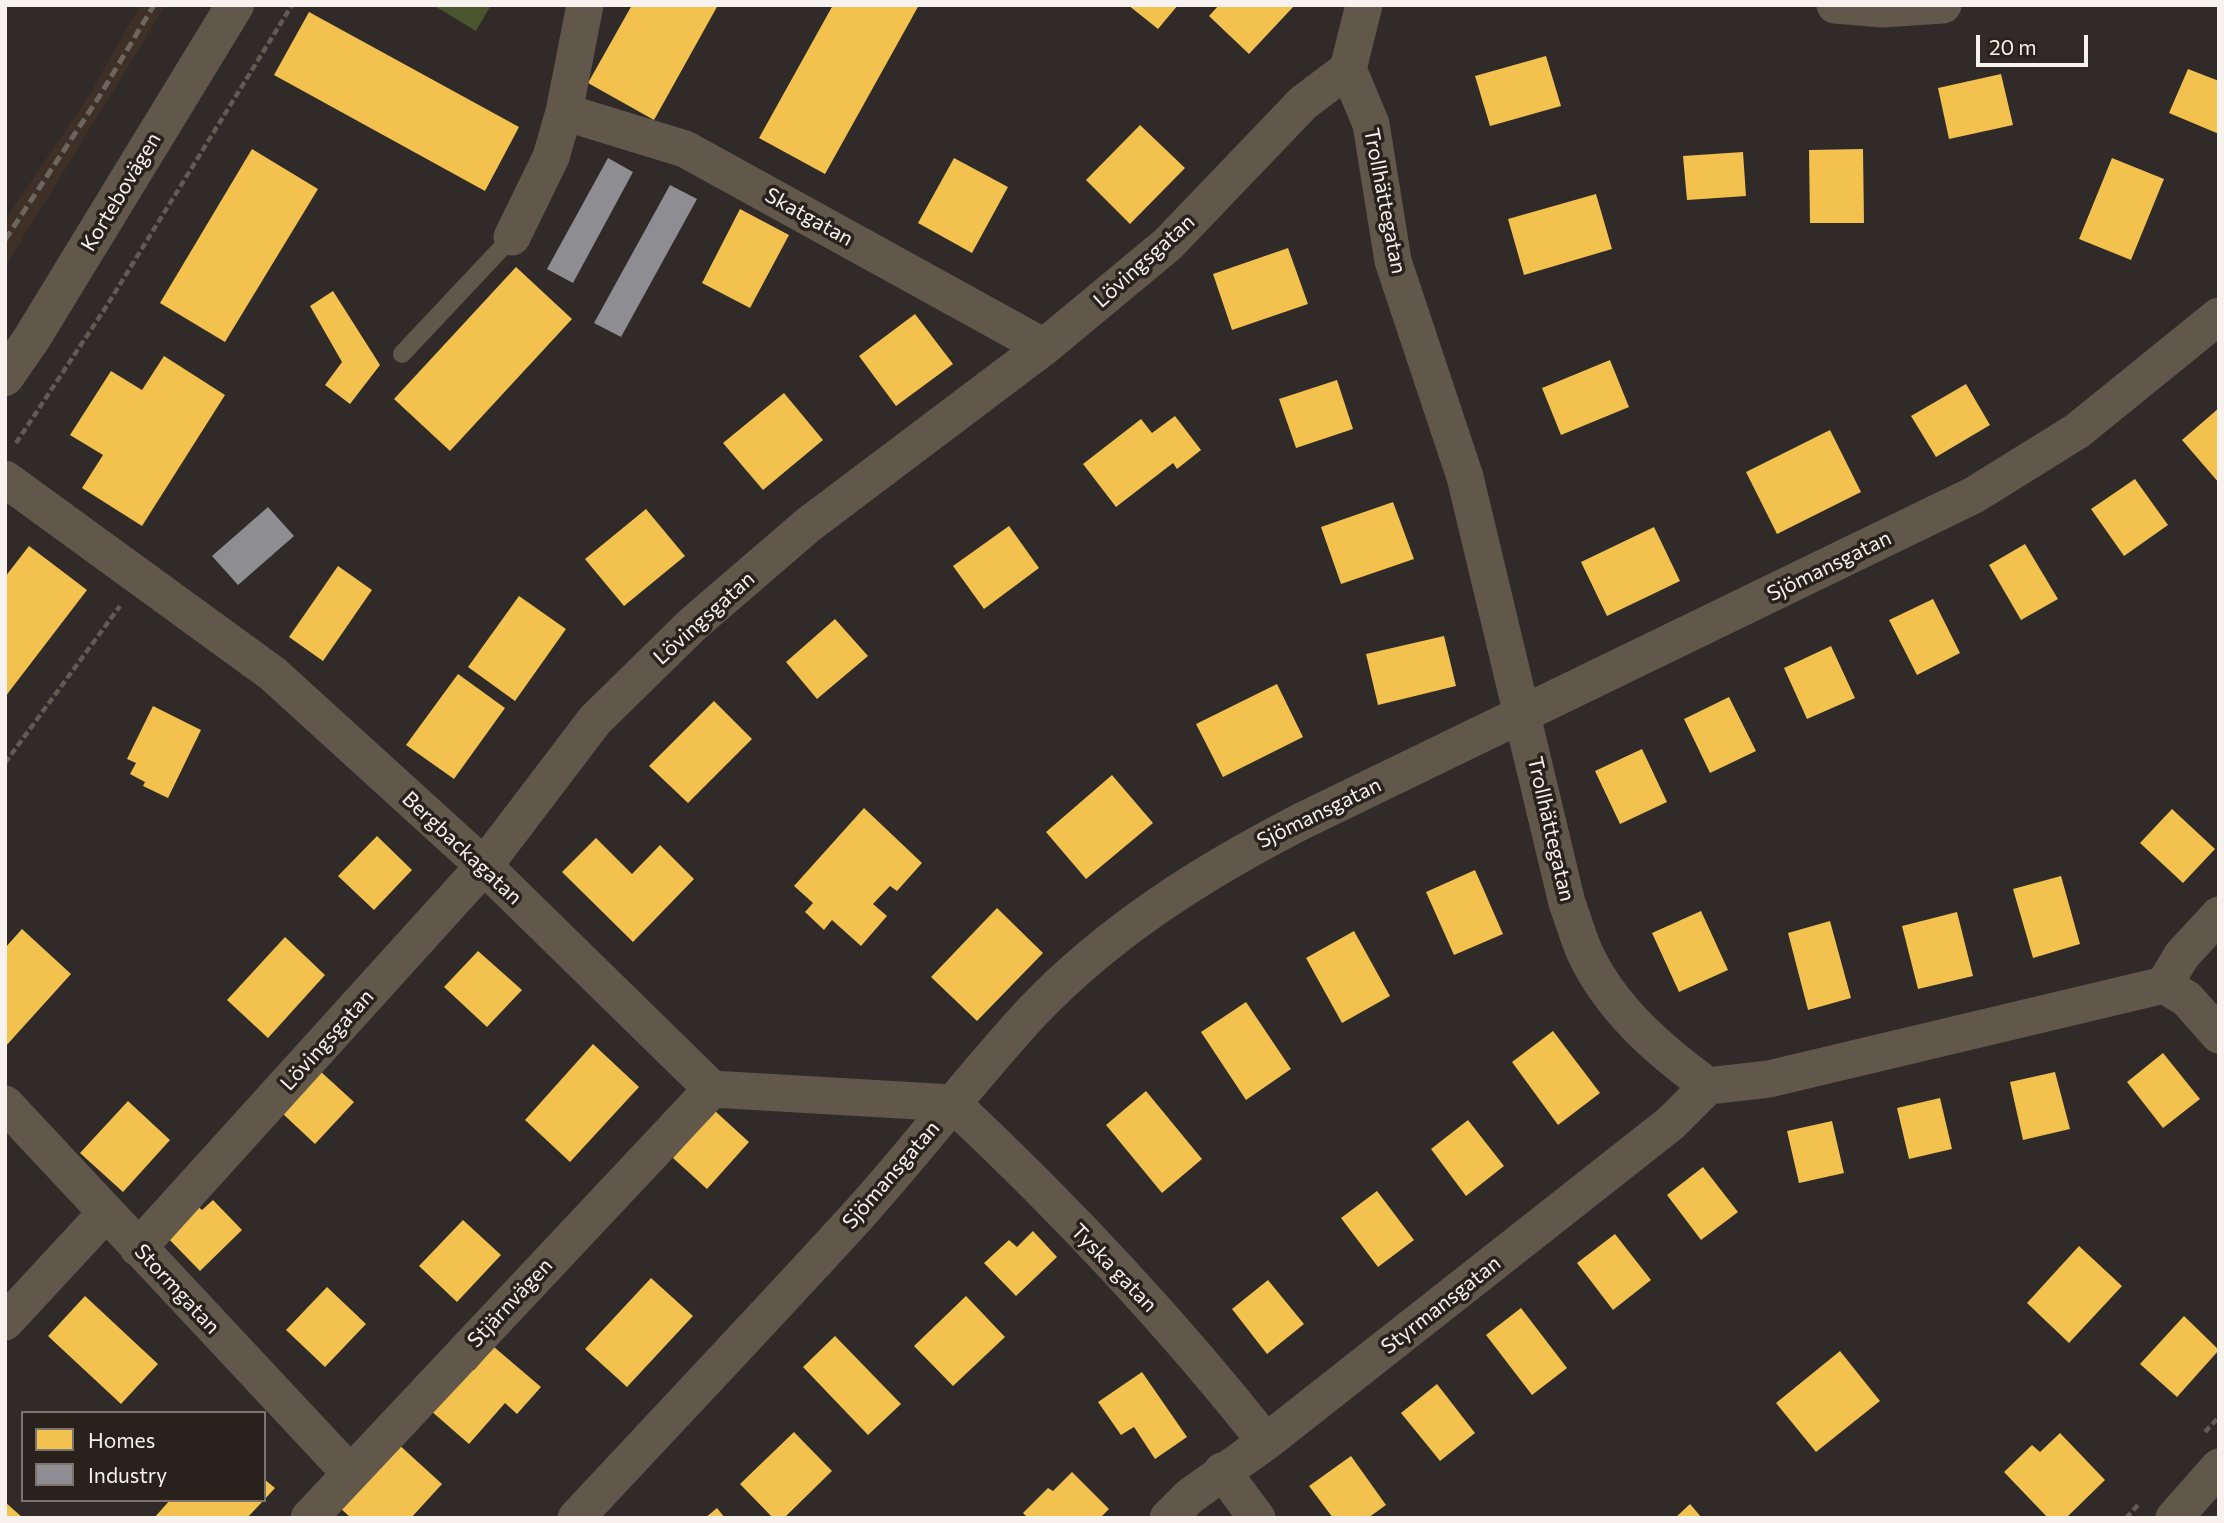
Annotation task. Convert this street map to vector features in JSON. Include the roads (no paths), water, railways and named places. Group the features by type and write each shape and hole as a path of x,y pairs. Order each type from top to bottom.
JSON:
{"street":[{"name":"Kortebovägen","path":"5,377 32,338 235,5"},
{"path":"512,237 551,157 564,112 585,5"},
{"path":"1348,69 1364,5"},
{"path":"1835,5 1882,9 1944,5"},
{"name":"Lövingsgatan","path":"138,1248 484,866 595,720 693,624 808,525 1044,346 1168,244 1303,103 1348,69"},
{"name":"Trollhättegatan","path":"1348,69 1371,124 1393,261 1465,477 1524,713 1567,903 1586,954 1616,1001 1643,1033 1708,1086"},
{"name":"Skatgatan","path":"564,112 685,149 1044,346"},
{"name":"Sjömansgatan","path":"576,1518 862,1211 952,1103 1034,1011 1103,946 1169,897 1235,855 1974,495 2077,431 2219,316"},
{"name":"Bergbackagatan","path":"8,465 141,577 273,674 484,866 712,1089"},
{"path":"2164,985 2182,955 2219,915"},
{"path":"1708,1086 1769,1079 2164,985 2187,999 2219,1035"},
{"name":"Styrmansgatan","path":"1168,1518 1223,1471 1266,1442 1671,1123 1708,1086"},
{"path":"712,1089 952,1103"},
{"name":"Stjärnvägen","path":"309,1518 712,1089"},
{"name":"Tyska gatan","path":"952,1103 996,1144 1202,1361 1266,1442"},
{"name":"Stormgatan","path":"5,1104 350,1473"},
{"path":"5,1322 105,1214"},
{"path":"2174,1518 2219,1468"},
{"path":"1223,1471 1257,1518"}],"lane":[{"path":"402,354 512,237"}],"railway":[{"path":"5,240 99,97 154,5"}]}
